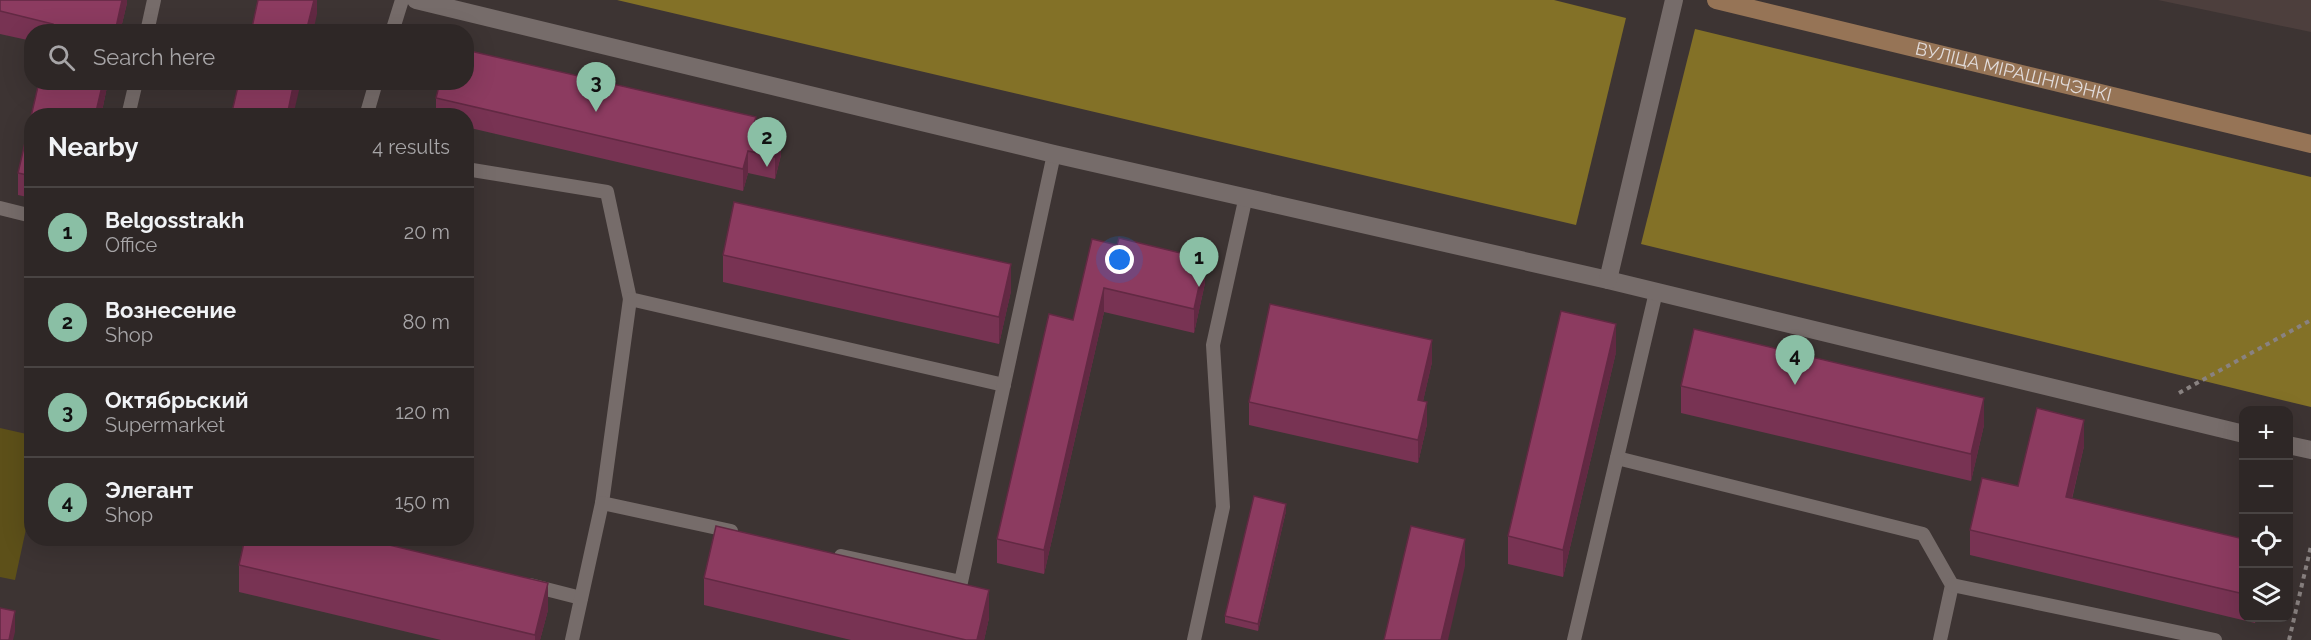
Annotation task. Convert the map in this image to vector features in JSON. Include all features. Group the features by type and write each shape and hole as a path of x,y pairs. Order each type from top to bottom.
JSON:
{"street":[{"path":"416,0 1054,154 1608,280 2239,433"},
{"path":"1608,280 1674,0"},
{"name":"ВУЛІЦА МІРАШНІЧЭНКІ","path":"1716,0 2311,144"},
{"path":"2293,446 2311,450"}],"lane":[{"path":"149,24 154,0"},
{"path":"394,24 402,0"},
{"path":"130,108 134,90"},
{"path":"368,108 374,90"},
{"path":"822,551 961,582 1054,154"},
{"path":"474,170 608,192 630,298 602,503 572,640"},
{"path":"1194,640 1223,507 1213,345 1246,196"},
{"path":"0,208 24,214"},
{"path":"1574,640 1656,292"},
{"path":"630,298 1004,385"},
{"path":"1617,458 1923,534 1952,585 1940,640"},
{"path":"602,503 741,534"},
{"path":"514,581 581,598"},
{"path":"1952,585 2216,640"}],"path":[{"path":"2146,411 2311,320"},
{"path":"2289,640 2311,546"}],"shaded area":[{"path":"617,0 1554,0 1626,18 1576,225"},
{"path":"2158,0 2311,0 2311,32"},
{"path":"1695,29 2311,177 2311,407 1641,244"},
{"path":"0,428 24,433 24,538 15,580 0,577"}],"building":[{"path":"0,0 122,0 117,24 53,24 0,11"},
{"path":"258,0 314,0 308,24 253,24"},
{"path":"474,52 756,117 753,126 781,133 775,157 748,151 743,169 436,98 438,90 474,90"},
{"path":"37,90 101,90 97,108 33,108"},
{"path":"237,90 292,90 289,108 233,108"},
{"path":"24,147 24,174 18,173"},
{"path":"734,202 1011,264 999,317 723,255"},
{"path":"1119,238 1205,259 1194,309 1104,288 1044,550 997,539 1049,314 1073,320 1092,239 1117,245"},
{"path":"1270,304 1432,340 1418,400 1427,402 1418,440 1249,402"},
{"path":"1561,311 1616,324 1563,550 1508,536"},
{"path":"1694,329 1984,398 1971,454 1681,386"},
{"path":"2037,408 2084,420 2066,497 2239,538 2239,593 1970,530 1982,478 2018,486"},
{"path":"1254,496 1286,504 1258,624 1225,616"},
{"path":"716,526 989,590 977,640 966,640 704,578"},
{"path":"1411,526 1465,539 1441,640 1384,640"},
{"path":"243,546 393,546 548,583 535,635 239,565"},
{"path":"0,608 15,611 9,640 0,640"}],"place":[{"name":"Октябрьский","path":"596,112"},
{"name":"Вознесение","path":"767,167"},
{"name":"Belgosstrakh","path":"1199,287"},
{"name":"Элегант","path":"1795,385"}]}
